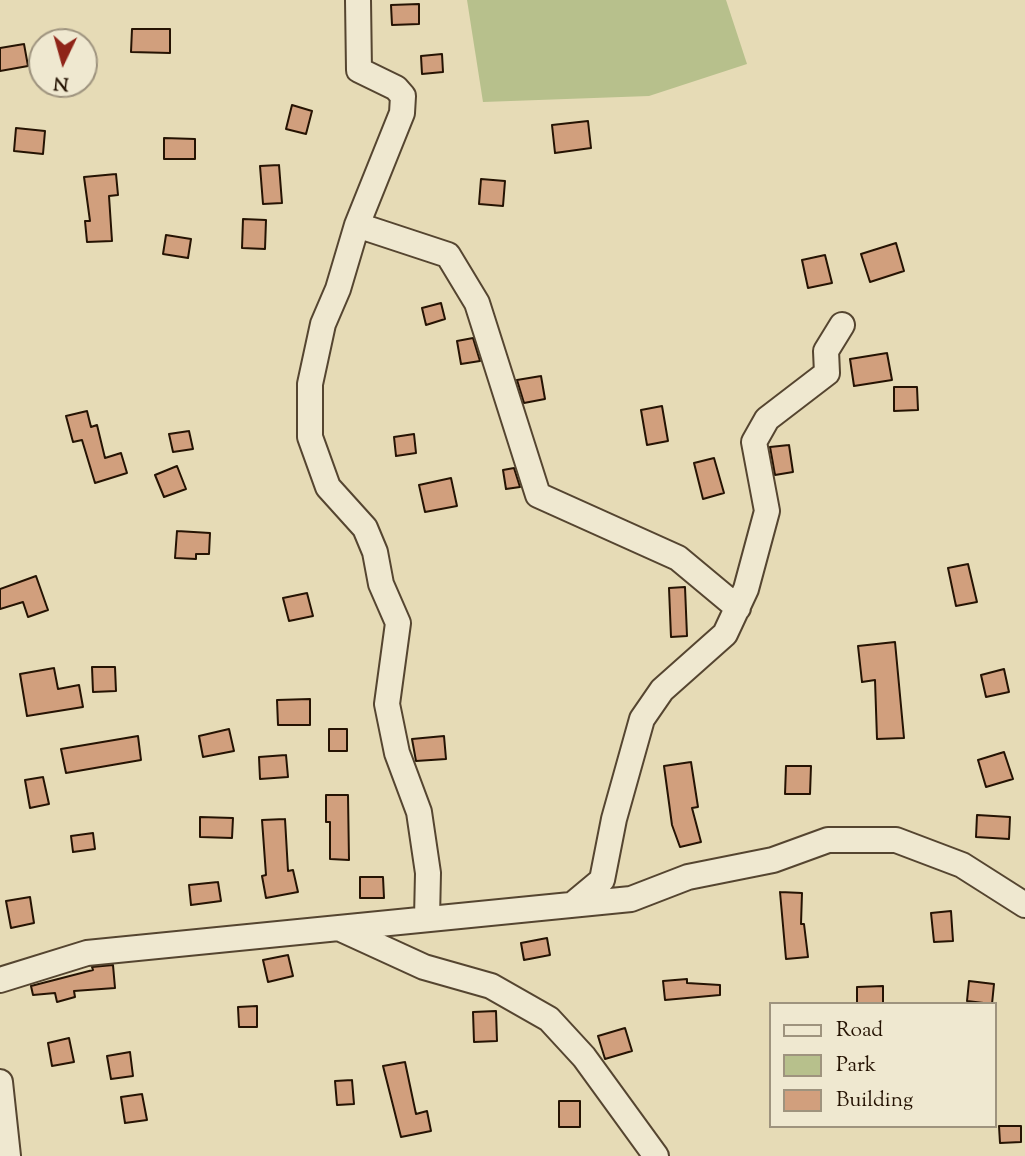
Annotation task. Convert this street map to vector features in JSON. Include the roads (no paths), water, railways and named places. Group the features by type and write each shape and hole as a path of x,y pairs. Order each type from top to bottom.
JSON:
{"street":[{"path":"358,0 359,70 396,88 403,96 402,113 357,225 338,289 323,324 310,384 310,437 328,487 365,528 375,552 382,584 398,623 387,704 397,752 419,812 428,873 427,918"},
{"path":"357,225 448,255 477,303 538,495 678,558 738,607"},
{"path":"571,906 602,880 614,819 642,719 662,690 725,634 746,589 768,512 754,442 767,419 827,373 826,351 842,325"},
{"path":"0,980 87,953 631,899 688,877 773,860 828,840 897,840 962,866 1025,905"},
{"path":"341,929 424,967 491,986 549,1019 584,1057 656,1156"},
{"path":"0,1082 8,1156"}]}
